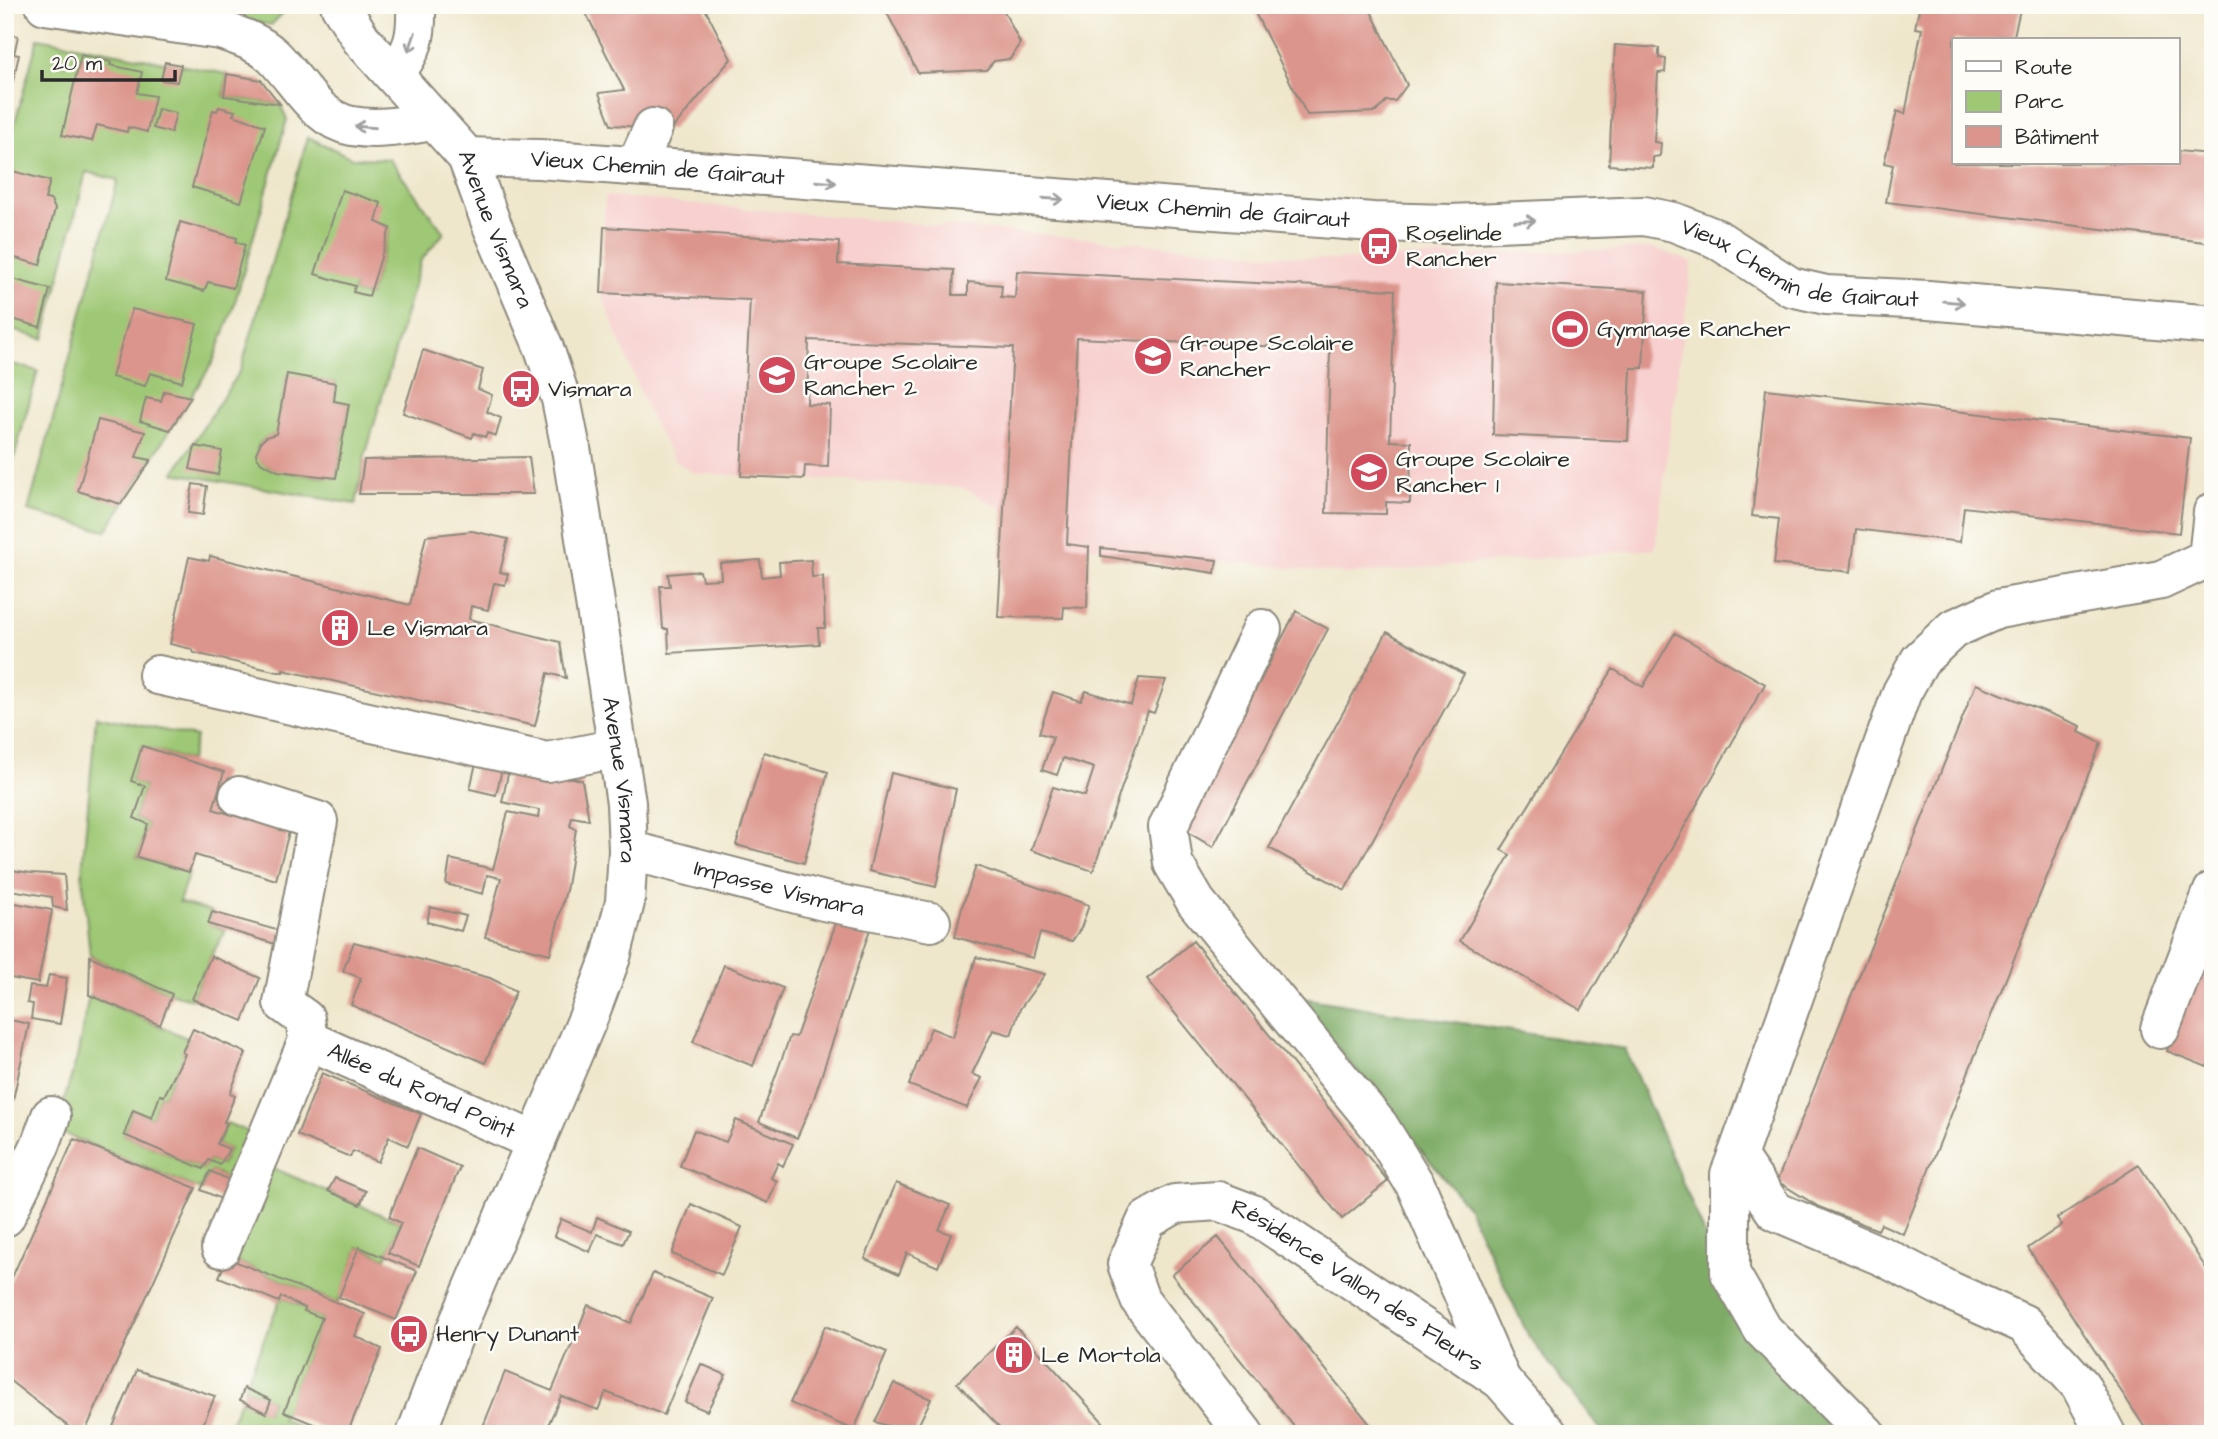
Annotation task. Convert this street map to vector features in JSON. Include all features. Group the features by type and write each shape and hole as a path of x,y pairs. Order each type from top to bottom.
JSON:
{"street":[{"path":"45,5 220,30 248,39 272,55 327,115 350,126 382,128 433,121"},
{"name":"Avenue Vismara","path":"340,5 361,39 467,157 491,223 544,348 561,399 572,454 626,803 628,850 625,902 611,957 415,1434"},
{"path":"394,75 407,59 416,33 416,5"},
{"path":"636,166 653,128"},
{"name":"Vieux Chemin de Gairaut","path":"467,157 539,159 1373,222 1450,224 1644,216 1674,222 1717,239 1791,287 1826,295 1942,301 2213,325"},
{"path":"1866,1434 1763,1330 1730,1273 1730,1174 1902,692 1920,660 1953,629 1998,609 2161,580 2208,558 2213,512"},
{"path":"1262,629 1168,827 1173,863 1196,902 1379,1126 1416,1186 1501,1380"},
{"path":"158,675 547,762 618,748"},
{"name":"Allée du Rond Point","path":"221,1248 308,1040 305,1019 283,1003 318,821 239,796"},
{"name":"Impasse Vismara","path":"628,850 824,901 931,922"},
{"path":"2160,1029 2213,891"},
{"name":"Allée du Rond Point","path":"308,1040 536,1142"},
{"path":"5,1217 40,1146 51,1116"},
{"path":"1737,1156 1775,1211 1884,1257 1950,1291 2024,1324 2080,1385 2106,1434"},
{"name":"Résidence Vallon des Fleurs","path":"1244,1434 1140,1300 1127,1264 1147,1220 1175,1204 1219,1201 1255,1214 1501,1380 1548,1434"}],"shaded area":[{"name":"Groupe Scolaire Rancher","path":"605,196 1332,260 1653,248 1692,262 1655,549 1349,574 1090,547 1087,608 1064,607 1063,618 998,617 1004,510 962,487 694,473 675,461 651,419 601,293"}],"green space":[{"path":"182,5 291,5 271,25 184,8"},
{"path":"38,38 227,74 224,96 280,104 287,119 233,309 213,362 106,531 28,511 118,180 86,172 44,339 5,328 5,159"},
{"path":"308,137 352,158 389,159 444,233 421,260 364,460 356,504 174,473 241,369","holes":["376,222 390,228 369,296 353,292","287,375 336,383 334,401 349,405 336,478 276,469 259,459 259,444 276,434"]},
{"path":"5,362 38,371 5,491"},
{"path":"96,716 196,737 190,761 142,746 131,781 145,786 134,818 148,824 137,857 189,872 179,902 212,912 209,924 226,930 192,999 172,994 90,956 82,872"},
{"path":"89,995 189,1039 182,1052 185,1054 164,1096 160,1095 152,1118 133,1110 124,1135 203,1169 209,1160 221,1165 229,1149 217,1144 227,1123 256,1135 236,1183 210,1171 201,1190 55,1130 77,1058"},
{"path":"1296,997 1625,1049 1701,1225 1738,1324 1848,1434 1604,1434 1529,1337 1467,1206"},
{"path":"266,1165 401,1223 386,1258 359,1247 338,1303 227,1258"},
{"path":"281,1297 322,1318 282,1419 313,1434 226,1434 240,1400 267,1412 271,1400 244,1388"}],"building":[{"path":"582,5 703,5 731,59 672,129 611,125 599,93 624,90"},
{"path":"883,5 1001,5 1020,43 1010,59 994,61 986,70 918,73"},
{"path":"1251,5 1368,5 1407,85 1395,101 1386,101 1376,112 1307,115"},
{"path":"1920,5 2021,5 2013,38 1952,38 1952,164 2180,164 2180,151 2209,154 2213,146 2213,243 1886,202 1893,165 1884,163 1897,111 1905,114 1922,29 1915,28"},
{"path":"5,33 18,36 14,54 19,55 6,111"},
{"path":"1615,45 1659,48 1659,58 1666,59 1665,72 1658,73 1654,142 1661,143 1660,156 1653,157 1653,168 1609,165"},
{"path":"81,55 142,72 137,93 155,96 147,132 128,127 127,132 97,125 92,141 62,135"},
{"path":"165,62 181,65 177,82 161,80"},
{"path":"227,74 261,80 280,104 224,96"},
{"path":"219,107 235,111 233,115 265,126 241,202 192,187 213,110 217,111"},
{"path":"158,109 176,113 171,133 153,128"},
{"path":"5,169 50,181 45,199 51,200 55,209 40,265 5,255"},
{"path":"342,190 381,203 376,222 390,228 369,296 353,292 355,286 315,274"},
{"path":"180,222 237,238 236,242 245,245 233,288 208,282 204,291 166,281"},
{"path":"604,227 839,242 838,264 954,270 953,295 968,295 968,282 1002,285 1001,297 1015,298 1017,271 1395,290 1390,441 1411,442 1410,503 1386,502 1386,514 1326,513 1330,349 1077,338 1067,544 1089,547 1087,608 1064,607 1063,618 998,617 1013,348 809,340 807,404 830,405 828,467 805,466 804,479 741,476 750,300 601,293"},
{"path":"12,279 50,289 40,327 5,317 5,301"},
{"name":"Gymnase Rancher","path":"1496,282 1647,291 1643,368 1631,368 1628,441 1493,435"},
{"path":"132,309 197,324 182,382 150,373 145,386 112,377"},
{"path":"423,350 483,370 478,389 492,395 487,412 501,418 496,436 487,433 485,437 474,433 472,438 403,413"},
{"path":"287,374 336,383 334,401 349,404 336,478 278,471 257,458 256,453 261,442 276,434"},
{"path":"1766,389 2190,438 2179,533 1964,507 1960,542 1856,529 1851,572 1774,564 1779,519 1752,516"},
{"path":"164,391 191,397 170,430 140,421 146,398 161,401"},
{"path":"98,420 145,432 136,457 151,460 121,504 78,491"},
{"path":"195,446 222,451 218,475 190,469"},
{"path":"529,457 534,494 359,494 364,460"},
{"path":"193,484 207,486 203,515 188,513"},
{"name":"Le Vismara","path":"472,531 508,539 500,572 508,574 505,585 494,583 488,610 471,606 469,619 560,642 566,678 548,673 535,726 283,670 278,672 194,653 192,649 170,644 189,557 209,561 210,556 410,605 426,536"},
{"path":"1101,548 1217,560 1215,573 1101,556"},
{"path":"760,560 762,577 780,575 779,562 811,560 812,577 823,576 825,628 818,628 819,644 669,653 668,629 663,629 660,586 670,586 668,574 700,571 702,580 721,579 720,563"},
{"path":"1296,611 1328,629 1213,847 1184,830"},
{"path":"1387,632 1464,674 1345,890 1269,848"},
{"path":"1675,633 1765,684 1581,1010 1460,941 1510,855 1501,850 1613,669 1643,687"},
{"path":"1139,678 1166,680 1154,713 1148,711 1093,871 1031,850 1053,787 1085,796 1094,768 1063,758 1057,775 1042,770 1053,737 1039,733 1053,692 1081,701 1086,691 1131,705"},
{"path":"1976,684 2081,726 2079,732 2101,743 1903,1234 1881,1224 1878,1230 1819,1207 1777,1181"},
{"path":"142,746 224,772 213,809 289,832 276,880 195,855 189,872 137,857 148,824 134,818 145,786 131,781"},
{"path":"764,752 828,772 804,863 736,845"},
{"path":"476,763 502,769 496,795 470,789"},
{"path":"510,765 582,780 589,820 572,817 570,826 576,829 567,886 550,954 485,937 501,878 487,875 483,894 446,884 450,859 493,869 508,812 538,818 539,810 502,802"},
{"path":"891,773 956,789 936,887 869,871"},
{"path":"976,866 1089,905 1081,928 1072,941 1040,933 1033,958 955,937"},
{"path":"5,869 64,875 67,910 53,907 52,897 5,889"},
{"path":"10,902 52,910 38,983 5,977 5,907 9,907"},
{"path":"430,907 466,916 461,931 427,922"},
{"path":"212,912 280,931 292,949 208,924"},
{"path":"837,920 870,929 813,1101 797,1138 759,1122 790,1036 796,1037"},
{"path":"2213,935 2213,1053 2207,1067 2167,1051"},
{"path":"1193,941 1388,1181 1342,1219 1147,979"},
{"path":"354,942 490,978 516,991 485,1063 351,1005 361,978 343,971"},
{"path":"90,956 172,994 160,1025 89,995"},
{"path":"211,956 260,978 243,1021 192,999"},
{"path":"976,957 1045,974 1020,1009 1011,1035 993,1030 972,1074 982,1078 967,1108 909,1085 931,1028 953,1037"},
{"path":"724,965 783,988 753,1066 693,1042"},
{"path":"49,975 67,978 60,1024 31,1019 33,1004 27,1003 30,986 46,988"},
{"path":"5,1019 29,1024 13,1100 5,1098"},
{"path":"193,1029 246,1053 230,1093 235,1096 224,1122 227,1123 217,1144 229,1149 220,1165 209,1160 203,1169 124,1135 133,1110 152,1118 160,1095 164,1096 185,1054 182,1052"},
{"path":"322,1073 421,1114 408,1146 389,1137 378,1162 353,1151 350,1157 297,1135"},
{"path":"736,1120 793,1144 783,1166 778,1163 771,1178 777,1181 768,1203 680,1166 694,1130 726,1142"},
{"path":"74,1139 196,1188 84,1434 78,1434 5,1377 5,1293"},
{"path":"417,1148 460,1167 419,1266 388,1253 401,1223 389,1217"},
{"path":"2139,1165 2213,1279 2213,1434 2149,1434 2028,1248 2062,1225 2057,1218"},
{"path":"210,1171 236,1183 228,1202 201,1190"},
{"path":"335,1178 366,1191 360,1205 328,1191"},
{"path":"896,1183 950,1205 939,1230 951,1234 938,1267 907,1253 899,1274 865,1259"},
{"path":"691,1204 742,1227 722,1275 672,1254"},
{"path":"597,1217 629,1231 623,1244 597,1234 590,1252 554,1236 561,1219 592,1232"},
{"path":"1218,1237 1378,1434 1300,1434 1172,1275"},
{"path":"359,1247 417,1271 396,1320 339,1297"},
{"path":"227,1258 365,1314 355,1336 382,1349 347,1434 338,1434 284,1412 322,1318 281,1297 279,1302 219,1277"},
{"path":"653,1273 713,1298 664,1415 606,1392 598,1410 561,1396 544,1434 480,1434 505,1372 552,1391 588,1305 631,1323"},
{"path":"825,1326 887,1352 854,1430 790,1403"},
{"name":"Le Mortola","path":"1016,1327 1114,1434 1006,1434 957,1383"},
{"path":"701,1364 726,1375 707,1411 685,1402"},
{"path":"137,1370 215,1396 199,1434 121,1434 112,1429"},
{"path":"894,1383 931,1399 914,1434 875,1422"},
{"path":"244,1388 271,1400 266,1413 240,1400"}],"place":[{"name":"Roselinde Rancher","path":"1379,246"},
{"name":"Gymnase Rancher","path":"1570,329"},
{"name":"Groupe Scolaire Rancher","path":"1153,356"},
{"name":"Groupe Scolaire Rancher 2","path":"777,375"},
{"name":"Vismara","path":"521,389"},
{"name":"Groupe Scolaire Rancher 1","path":"1369,472"},
{"name":"Le Vismara","path":"340,628"},
{"name":"Henry Dunant","path":"409,1334"},
{"name":"Le Mortola","path":"1014,1355"}]}
